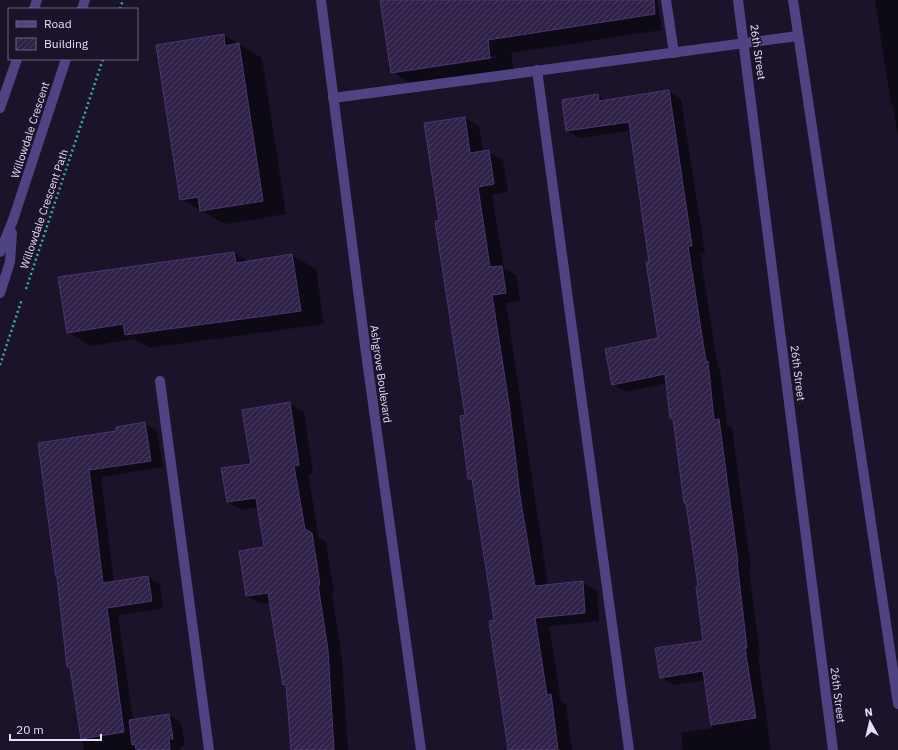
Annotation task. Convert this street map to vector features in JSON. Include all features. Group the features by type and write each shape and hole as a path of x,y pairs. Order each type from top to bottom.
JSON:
{"street":[{"name":"Ashgrove Boulevard","path":"321,0 366,353 421,750"},
{"path":"666,0 674,53"},
{"name":"26th Street","path":"738,0 745,43 833,750"},
{"path":"793,0 898,704"},
{"path":"334,98 798,36"},
{"path":"0,108 17,60"},
{"name":"Willowdale Crescent","path":"0,252 13,220 66,60"},
{"path":"537,70 629,750"},
{"path":"0,293 10,262 13,220"},
{"path":"160,381 209,750"}],"path":[{"name":"Willowdale Crescent Path","path":"25,290 103,60"},
{"path":"0,365 23,298"}],"building":[{"path":"380,0 654,0 655,14 488,40 490,58 391,73"},
{"path":"224,34 225,46 239,43 263,201 200,211 198,197 180,200 156,45"},
{"path":"669,90 692,246 688,246 706,362 708,361 714,420 719,419 738,562 747,648 745,648 756,718 711,725 703,671 660,678 655,648 703,641 696,587 698,586 686,503 684,503 673,418 670,418 665,374 612,385 605,349 658,338 646,262 649,262 629,122 566,131 562,100 598,94 599,101"},
{"path":"465,117 470,153 489,150 494,184 478,187 490,267 502,266 506,293 492,295 509,404 520,496 535,586 583,581 585,613 535,618 547,695 551,694 558,750 508,750 489,621 494,620 472,479 468,479 460,416 465,415 435,221 439,220 424,123"},
{"path":"234,252 236,263 292,254 301,311 125,335 123,324 67,333 58,277"},
{"path":"290,402 299,465 294,466 305,529 312,533 320,585 318,585 328,650 334,750 291,750 286,684 283,685 268,593 246,596 239,551 264,547 256,498 227,502 221,468 251,464 242,410"},
{"path":"145,422 151,461 89,470 103,583 148,576 152,601 107,608 124,732 81,739 70,667 67,667 57,577 38,443 116,431 116,427"},
{"path":"169,714 173,739 169,739 170,750 136,750 135,744 132,745 129,720"}]}
